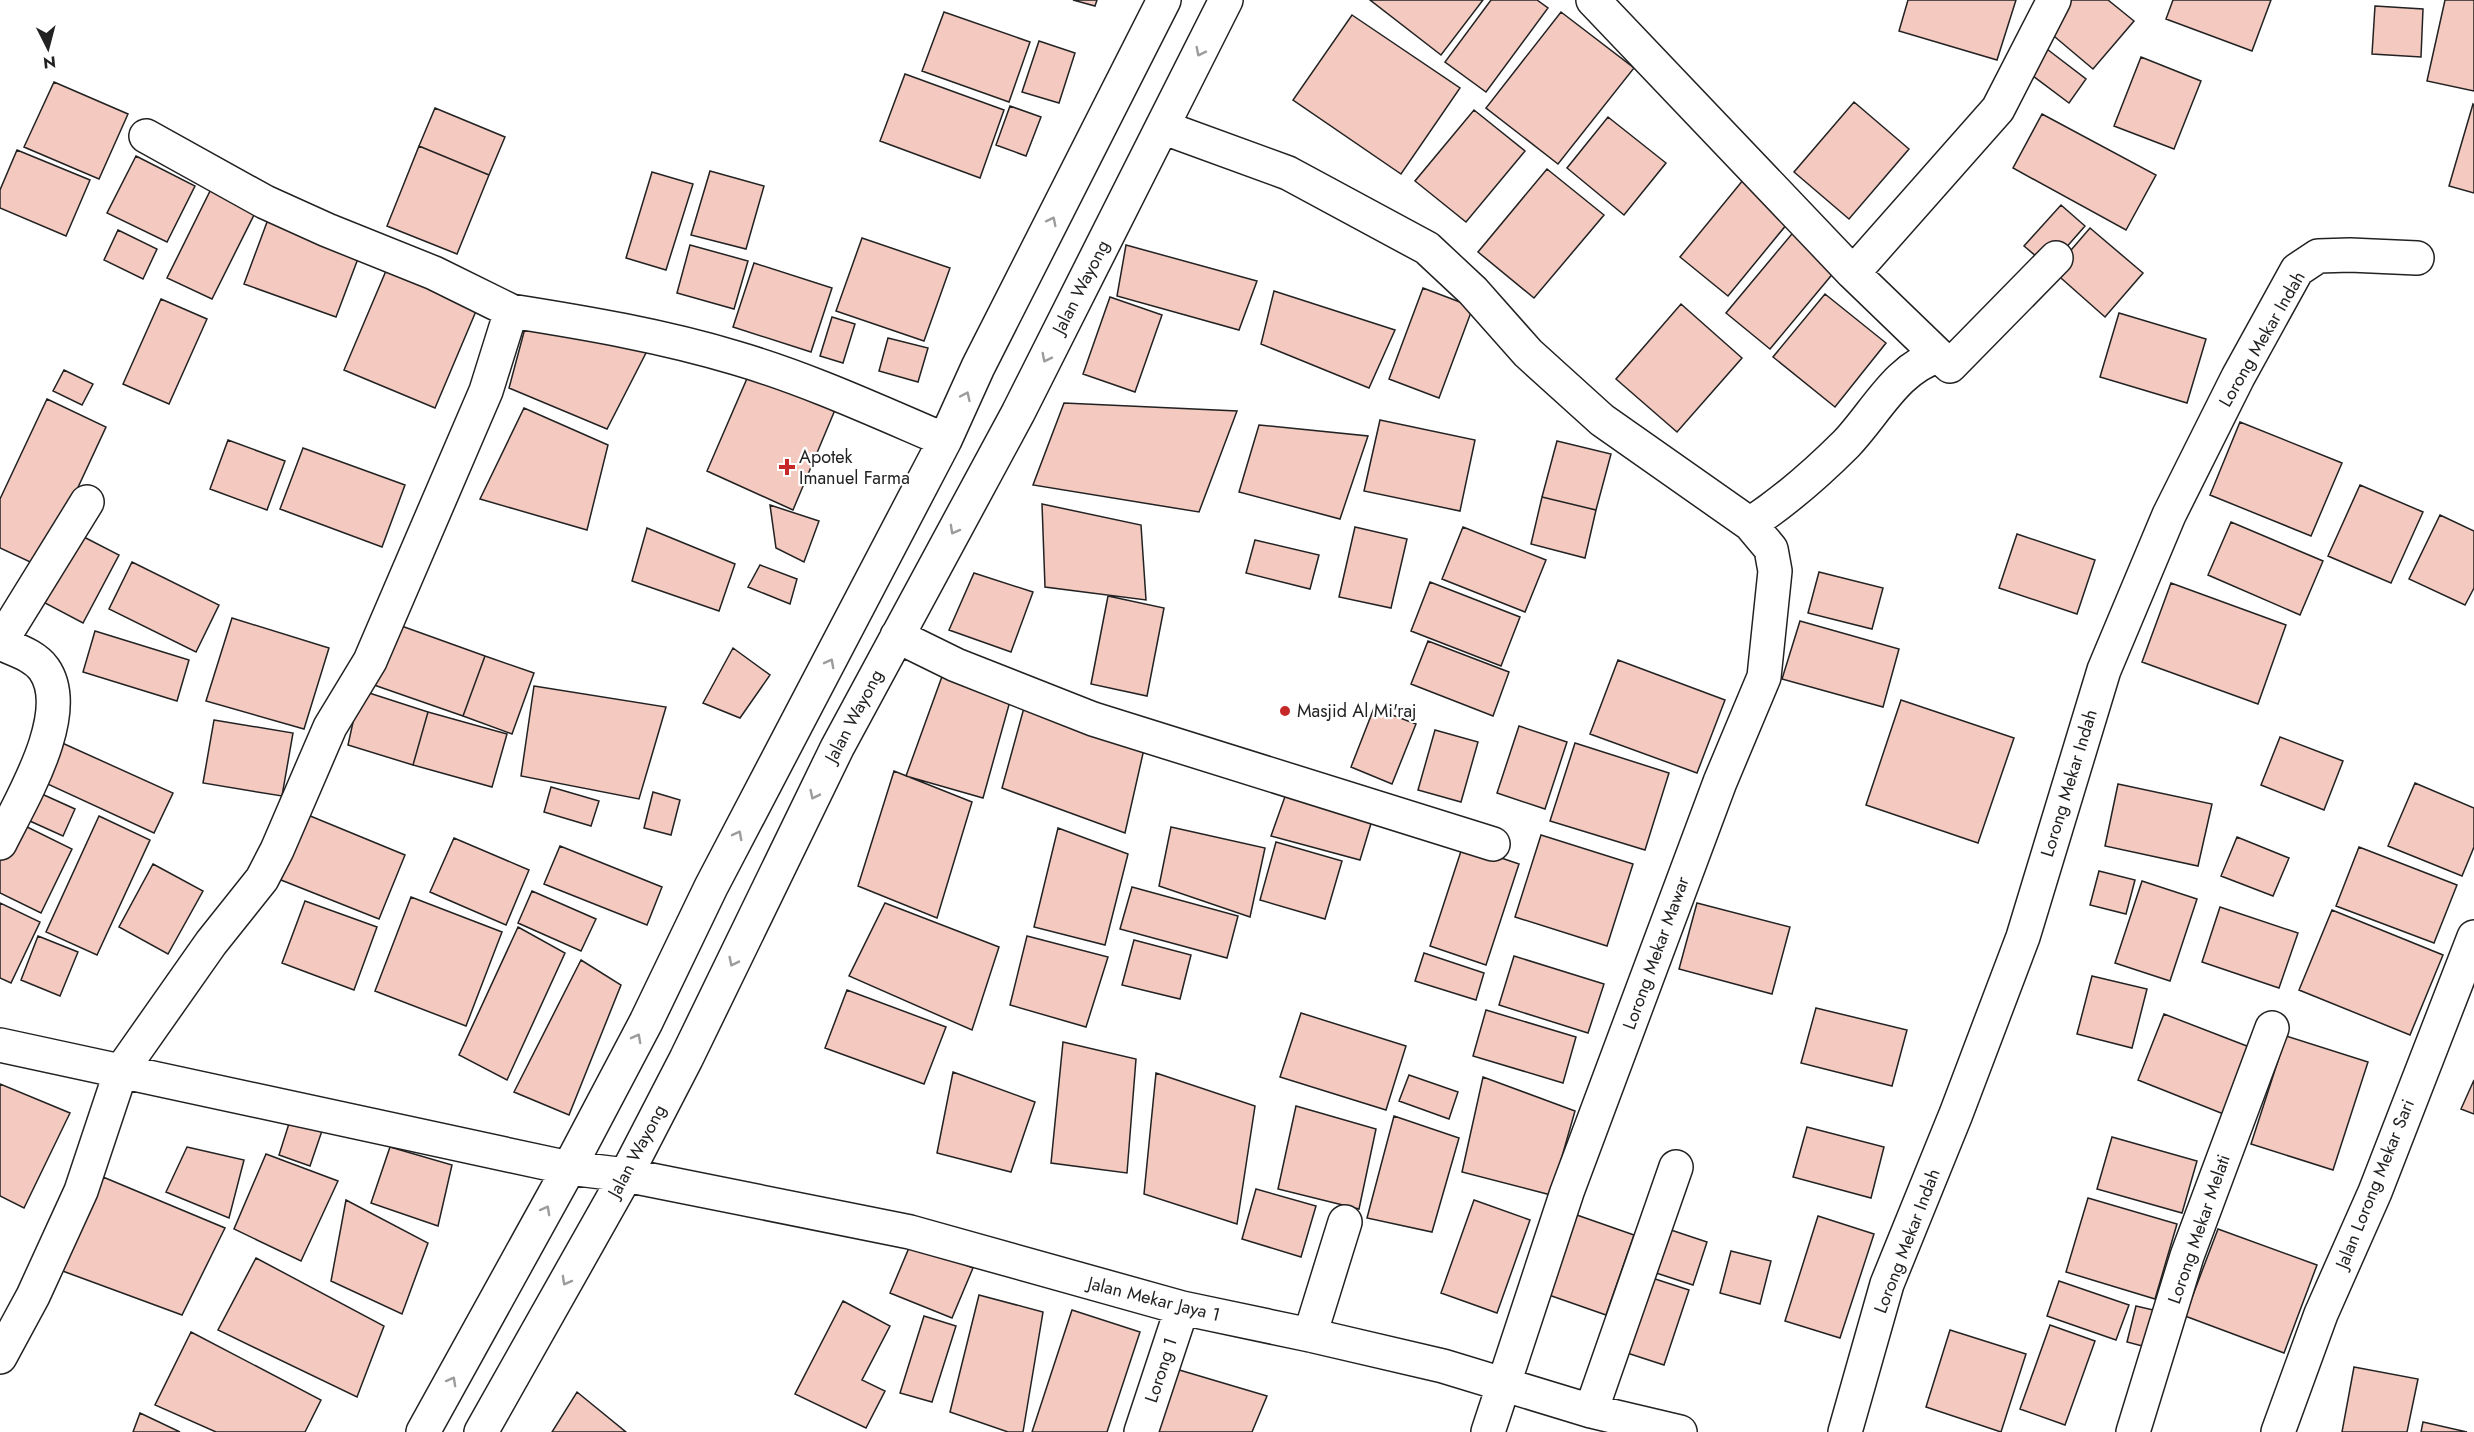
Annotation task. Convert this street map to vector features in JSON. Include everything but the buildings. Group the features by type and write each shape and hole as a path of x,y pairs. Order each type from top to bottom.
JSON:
{"street":[{"path":"423,1432 569,1168 646,1022 711,887 945,440 978,367 1164,0"},
{"name":"Jalan Wayong","path":"481,1432 626,1175 686,1059 837,748 1017,413 1226,0"},
{"path":"1593,0 1853,273 1950,366 2056,258"},
{"path":"1853,273 1998,109 2054,0"},
{"name":"Lorong Mekar Mawar","path":"1162,128 1288,173 1427,248 1473,291 1528,353 1602,420 1750,524 1771,549 1775,571 1764,677 1720,782 1567,1192 1488,1432"},
{"path":"146,136 265,202 327,230 434,273 511,311 667,340 737,358 852,400 945,440"},
{"name":"Lorong Mekar Indah","path":"1845,1432 1887,1284 1956,1114 2023,937 2104,670 2169,515 2238,377 2297,270 2318,256 2416,258"},
{"path":"0,1358 33,1296 81,1191 121,1071 211,943 262,879 277,850 330,727 370,661 486,392 511,311"},
{"path":"1750,524 1778,506 1847,443 1907,372 1924,360 1939,356"},
{"path":"0,843 39,763 48,733 53,701 44,669 28,655 0,643 87,502"},
{"path":"897,636 956,665 1093,719 1493,844"},
{"name":"Jalan Lorong Mekar Sari","path":"2278,1432 2321,1314 2375,1192 2474,937"},
{"name":"Lorong Mekar Melati","path":"2133,1432 2187,1256 2272,1028"},
{"name":"Jalan Mekar Jaya 1","path":"0,1045 569,1168 626,1175 910,1232 1182,1308 1443,1366 1591,1411 1680,1432"},
{"path":"1591,1411 1676,1167"},
{"path":"1310,1335 1345,1221"},
{"name":"Lorong 1","path":"1141,1432 1182,1308"}],"place":[{"name":"Apotek Imanuel Farma","path":"787,467"},
{"name":"Masjid Al Mi'raj","path":"1285,711"}]}
